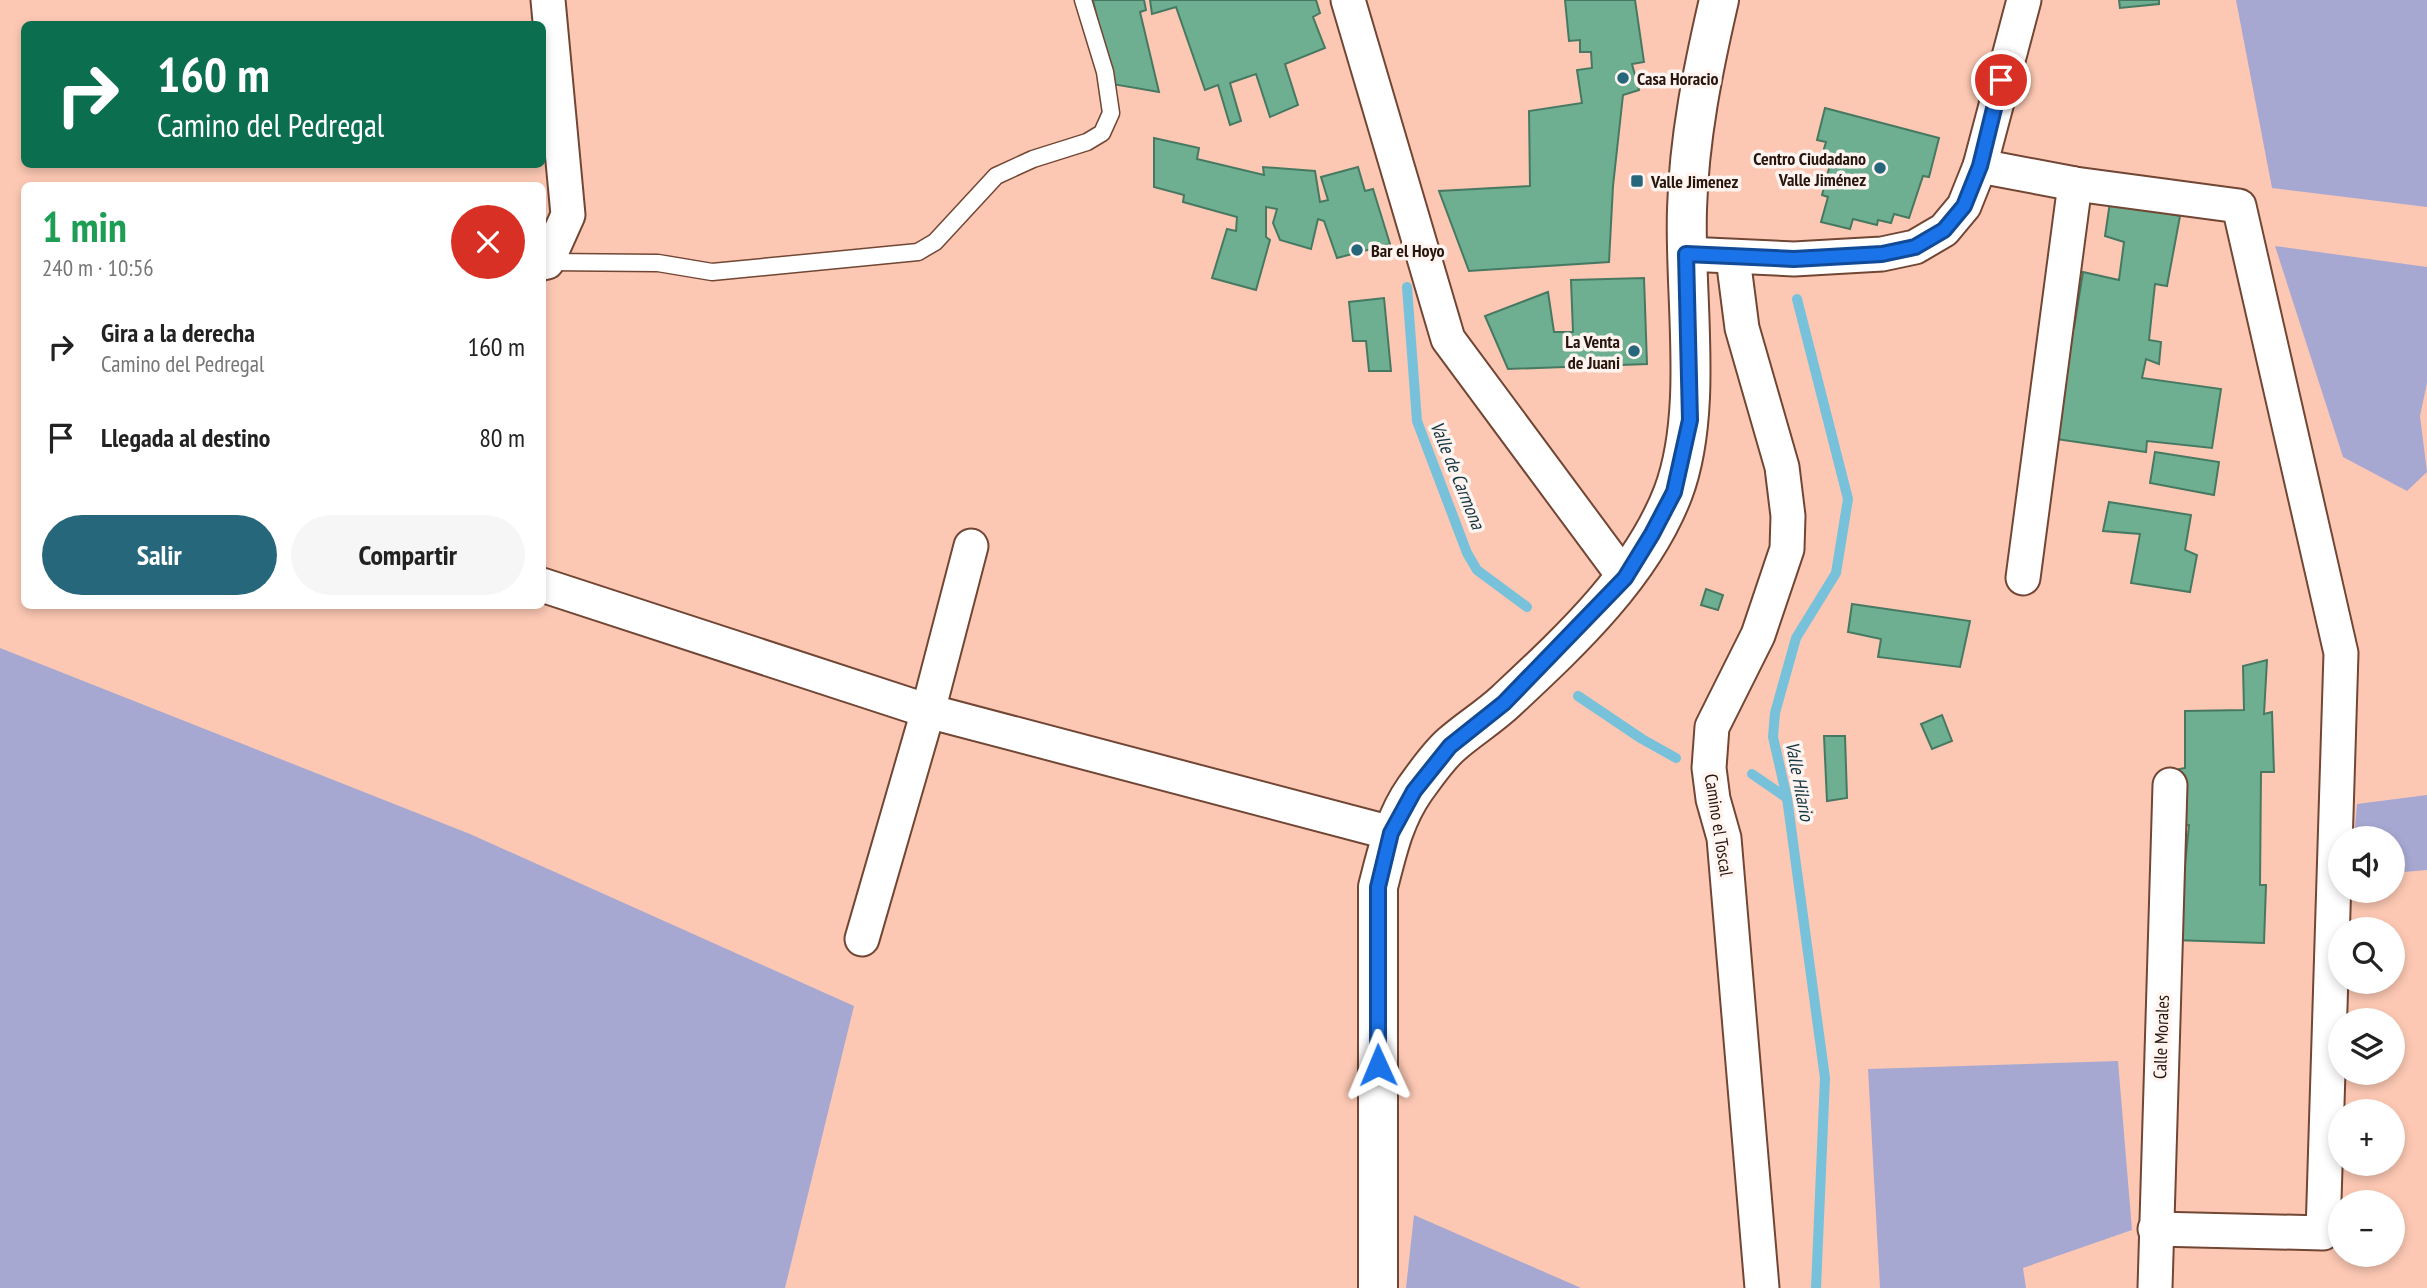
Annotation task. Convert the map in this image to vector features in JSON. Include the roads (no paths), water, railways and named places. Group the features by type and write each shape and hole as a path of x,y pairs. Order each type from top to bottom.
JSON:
{"main road":[{"path":"1378,1288 1378,887 1391,833 1414,791 1450,746 1504,703 1625,578 1674,492 1690,420 1686,254 1688,171 1694,119 1719,0"}],"street":[{"path":"546,261 568,215 548,0"},
{"path":"1348,0 1448,340 1625,578"},
{"path":"1686,254 1794,259 1882,254 1915,247 1944,230 1964,206 1980,166 2024,0"},
{"path":"1980,166 2075,184 2239,206 2341,653 2323,1233 2155,1229"},
{"path":"2023,578 2075,184"},
{"name":"Camino el Toscal","path":"1733,258 1742,328 1782,467 1788,516 1787,549 1758,635 1712,727 1709,768 1713,799 1724,838 1762,1288"},
{"path":"862,939 928,711 971,545"},
{"path":"546,586 928,711 1391,833"},
{"name":"Calle Morales","path":"2155,1288 2170,785"}],"lane":[{"path":"546,263 658,263 712,272 918,252 935,242 996,176 1032,159 1087,142 1102,133 1111,113 1105,72 1083,0"}],"waterway":[{"name":"Valle de Carmona","path":"1407,287 1417,421 1467,553 1477,570 1527,607"},
{"name":"Valle Hilario","path":"1797,299 1848,499 1836,573 1796,638 1775,713 1773,737 1787,798 1825,1078 1816,1288"},
{"path":"1578,696 1642,739 1676,758"},
{"path":"1752,774 1787,798"}],"place":[{"name":"Casa Horacio","path":"1623,78"},
{"name":"Centro Ciudadano Valle Jiménez","path":"1880,168"},
{"name":"Valle Jimenez","path":"1637,181"},
{"name":"Bar el Hoyo","path":"1357,250"},
{"name":"La Venta de Juani","path":"1634,351"}]}
